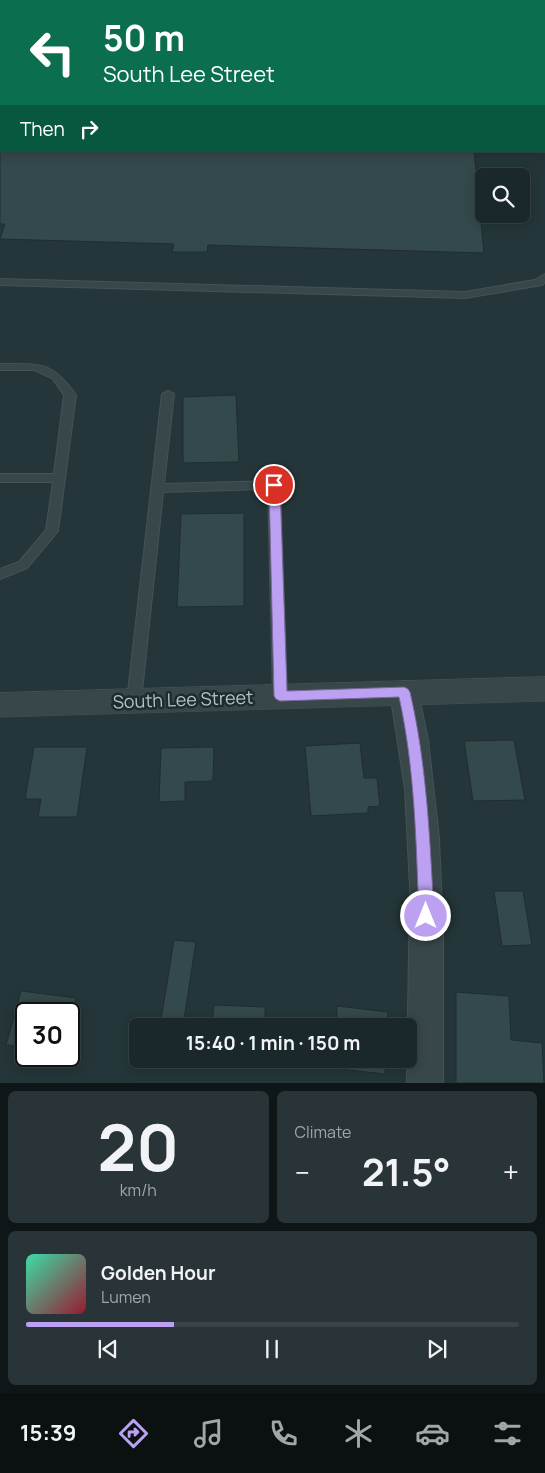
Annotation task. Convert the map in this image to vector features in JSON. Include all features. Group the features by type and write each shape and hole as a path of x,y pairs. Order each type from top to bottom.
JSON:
{"street":[{"name":"South Lee Street","path":"0,705 545,689"},
{"path":"404,692 410,720 421,805 427,897 425,1083"}],"lane":[{"path":"0,282 465,295 538,283 545,278"},
{"path":"0,367 36,367 56,376 70,395 52,531 23,565 0,574"},
{"path":"134,701 168,394"},
{"path":"0,478 59,478"},
{"path":"158,488 274,485 280,696"}],"building":[{"path":"0,152 474,152 475,223 481,223 484,253 208,245 207,252 172,252 174,244 0,239 5,224 0,224"},
{"path":"236,395 239,462 183,463 183,397"},
{"path":"244,513 244,606 177,607 181,514"},
{"path":"514,740 525,800 473,801 464,741"},
{"path":"360,743 364,778 377,778 380,806 368,807 368,813 311,816 305,746"},
{"path":"34,747 87,747 77,817 38,817 41,799 25,799"},
{"path":"214,747 213,781 185,782 185,801 159,802 161,748"},
{"path":"494,891 523,891 532,945 502,946"},
{"path":"174,940 196,942 184,1018 161,1018"},
{"path":"21,991 76,998 75,1002 18,1002"},
{"path":"456,992 509,996 511,1040 542,1043 544,1083 456,1083"},
{"path":"214,1005 265,1007 265,1018 213,1018"},
{"path":"337,1006 388,1012 388,1018 336,1018"},
{"path":"15,1013 15,1046 6,1045"},
{"path":"332,1068 385,1068 385,1074"}],"route":[{"path":"274,485 280,696 404,692 410,720 421,805 427,897 426,916"}]}
